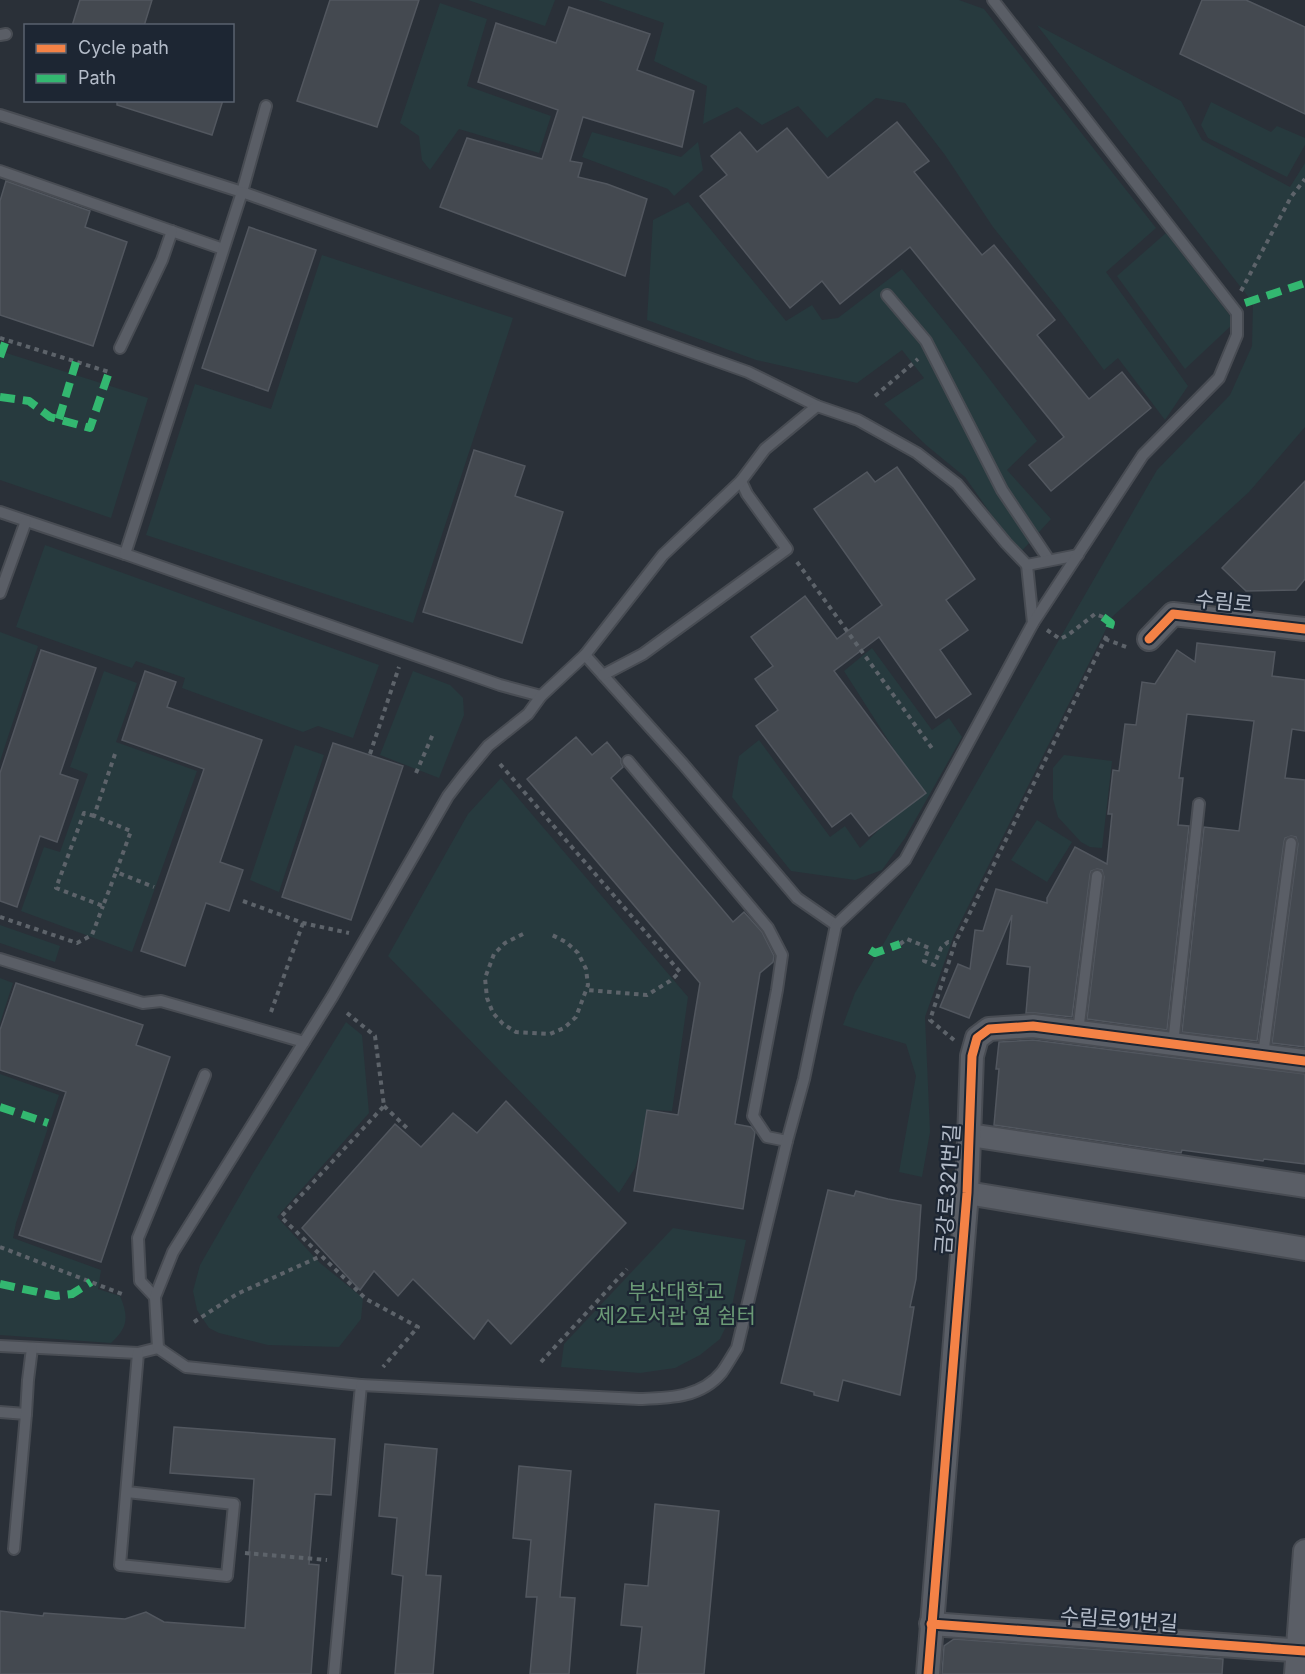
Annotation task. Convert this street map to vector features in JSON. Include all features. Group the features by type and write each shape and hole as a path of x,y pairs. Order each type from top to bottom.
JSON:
{"street":[{"name":"수림로","path":"1149,639 1173,614 1305,629"},
{"name":"금강로321번길","path":"928,1674 967,1193 972,1056 977,1038 989,1029 1033,1026 1305,1061"},
{"path":"970,1135 1305,1186"},
{"path":"967,1193 1305,1249"},
{"path":"1296,1674 1301,1651 1305,1551"},
{"name":"수림로91번길","path":"931,1624 1301,1651"}],"lane":[{"path":"0,1346 138,1353 158,1348 186,1367 361,1385 639,1399 674,1398 703,1389 721,1373 737,1348 804,1078 837,925 905,860 1033,623 1143,455 1219,378 1237,335 1237,313 993,0"},
{"path":"125,554 242,192 266,106"},
{"path":"0,115 242,192 748,372 817,406 858,420 917,453 957,484 1027,565 1033,623"},
{"path":"0,171 223,249"},
{"path":"120,348 162,260 171,231"},
{"path":"887,295 926,341 1002,490 1049,560"},
{"path":"158,1348 155,1297 173,1252 333,997 448,796 488,746 528,714 541,696 585,655 663,555 741,481 765,449 817,406"},
{"path":"603,675 643,654 787,549 747,494 741,481"},
{"path":"0,512 500,685 541,696"},
{"path":"0,593 26,521"},
{"path":"1027,565 1078,555"},
{"path":"585,655 797,898 837,925"},
{"path":"628,761 768,928 782,955 753,1116 767,1137 787,1141"},
{"path":"1173,1044 1199,804"},
{"path":"1263,1055 1291,843"},
{"path":"1078,1032 1097,876"},
{"path":"0,959 143,1003 161,1001 304,1042"},
{"path":"155,1297 140,1281 138,1238 205,1075"},
{"path":"14,1549 32,1348"},
{"path":"127,1492 234,1504 227,1576 120,1565 138,1353"},
{"path":"334,1674 361,1385"},
{"path":"0,1412 26,1414"}],"path":[{"path":"1239,295 1291,198 1305,179"},
{"path":"0,338 109,372"},
{"path":"875,396 930,349"},
{"path":"787,549 934,751"},
{"path":"1046,630 1060,639 1095,614 1103,617"},
{"path":"972,1056 930,1020 955,943 1107,635"},
{"path":"370,754 400,666"},
{"path":"416,773 433,734"},
{"path":"94,816 115,754"},
{"path":"500,764 680,972 647,995 587,990"},
{"path":"0,917 76,943 92,935 116,872 131,831 84,813 56,888 103,906"},
{"path":"116,872 154,887"},
{"path":"243,901 303,923 367,938"},
{"path":"271,1012 303,923"},
{"path":"524,934 505,943 494,954 485,984 487,998 493,1013 503,1024 516,1032 550,1034 564,1028 576,1017 587,990 586,969 578,953 566,942 550,934"},
{"path":"900,944 907,939 929,948 924,962 934,964 941,948 948,942 955,943"},
{"path":"347,1012 375,1036 384,1106 409,1130"},
{"path":"383,1367 418,1327 366,1299 281,1217 384,1106"},
{"path":"0,1247 122,1294"},
{"path":"194,1322 237,1294 321,1256"},
{"path":"541,1362 627,1269"},
{"path":"229,1552 328,1560"}],"green space":[{"path":"468,0 555,0 545,26"},
{"path":"598,0 959,0 984,9 1156,228 1106,272 1188,386 1165,420 1118,358 1104,370 993,227 945,155 905,103 876,98 827,138 798,106 762,125 737,107 703,124 707,86 654,61 664,23"},
{"path":"440,3 487,19 467,86 551,116 539,153 459,129 430,170 422,160 419,136 400,123"},
{"path":"1037,25 1181,101 1202,140 1290,187 1305,163 1305,427 1249,492 1112,617 954,935 925,1017 930,1132 922,1177 899,1172 916,1076 906,1044 843,1025 855,993 1157,470 1230,395 1252,346 1253,303"},
{"path":"1211,102 1271,132 1277,126 1305,138 1305,145 1287,177 1208,138 1201,125"},
{"path":"592,132 681,157 698,142 703,170 674,196 668,189 582,157"},
{"path":"688,202 786,321 812,305 822,320 838,318 902,269 1037,441 1007,470 1051,519 1019,554 965,477 926,445 884,404 924,378 902,350 857,383 756,360 647,320 653,220"},
{"path":"1166,233 1235,322 1185,369 1117,276"},
{"path":"322,255 513,318 413,623 146,535 195,384 271,409"},
{"path":"0,351 148,398 111,518 0,480"},
{"path":"45,545 379,665 353,738 318,726 303,732 182,688 185,678 136,661 132,668 16,627"},
{"path":"0,632 38,646 0,761"},
{"path":"872,648 932,730 949,718 962,737 905,838 882,870 855,880 791,871 732,797 739,756 759,740 830,837 845,826 860,848 920,790 844,671"},
{"path":"104,671 137,683 116,742 197,771 132,952 21,911 44,847 60,852 88,774 70,767"},
{"path":"413,671 450,685 463,698 464,715 439,778 380,755"},
{"path":"295,745 324,755 279,892 250,880"},
{"path":"1064,755 1112,761 1102,848 1090,847 1081,842 1058,817 1053,799 1053,768"},
{"path":"501,778 688,997 672,1111 652,1110 635,1168 619,1193 388,956 468,814"},
{"path":"1037,820 1072,842 1047,882 1011,860"},
{"path":"0,925 60,946 55,962 0,943"},
{"path":"0,978 13,983 0,1023"},
{"path":"346,1022 362,1035 369,1113 277,1217 320,1263 363,1298 361,1319 339,1347 268,1345 219,1333 209,1328 197,1310 193,1291 200,1265 253,1173"},
{"path":"0,1074 59,1095 13,1238 101,1270 98,1289 120,1296 126,1316 124,1327 111,1343 0,1335"},
{"name":"부산대학교 제2도서관 옆 쉼터","path":"673,1228 746,1240 729,1320 720,1339 700,1355 675,1368 640,1373 561,1367 564,1344"}],"building":[{"path":"80,0 152,0 145,24 73,24"},
{"path":"330,0 419,0 377,127 297,101"},
{"path":"1202,0 1246,0 1305,27 1305,114 1180,54"},
{"path":"569,7 650,34 637,70 694,91 682,147 583,117 570,161 582,163 578,177 607,184 647,199 625,276 440,207 467,138 542,159 558,110 478,82 496,23 556,43"},
{"path":"117,102 222,102 212,135 117,105"},
{"path":"897,122 929,161 914,172 982,255 994,245 1055,320 1037,335 1089,399 1122,372 1151,408 1051,491 1029,465 1064,437 910,247 840,304 822,281 790,308 700,196 727,175 711,156 740,132 757,152 787,128 828,178"},
{"path":"6,181 90,211 85,227 127,242 93,346 0,315 0,201"},
{"path":"249,227 316,250 268,391 202,368"},
{"path":"474,450 525,466 515,496 563,512 522,643 423,612"},
{"path":"897,467 975,579 946,600 968,630 940,650 971,694 936,718 879,637 834,671 926,793 869,836 851,813 832,827 756,726 778,710 755,679 773,666 751,637 805,596 837,639 882,605 814,509 867,472 875,482"},
{"path":"1305,481 1305,579 1296,590 1246,591 1222,568"},
{"path":"1197,643 1275,652 1272,676 1305,680 1305,731 1292,729 1285,778 1305,780 1305,1047 1272,1043 1298,844 1296,837 1291,836 1285,838 1284,842 1257,1041 1182,1032 1204,827 1239,831 1254,721 1187,714 1179,778 1183,778 1178,825 1189,826 1167,1030 1087,1019 1104,877 1102,870 1097,869 1091,871 1090,875 1072,1017 1026,1013 1030,967 1007,964 1012,915 969,1018 940,1007 958,964 970,969 975,930 983,931 996,889 1047,903 1047,898 1075,847 1107,864 1112,814 1108,814 1113,770 1119,771 1125,724 1136,725 1142,682 1155,684 1177,650 1195,662"},
{"path":"41,650 96,668 60,774 78,780 57,842 40,836 17,907 0,901 0,773"},
{"path":"145,671 176,682 167,707 262,740 220,862 243,870 229,911 206,903 185,966 141,951 204,769 122,740"},
{"path":"576,737 592,755 607,742 621,759 623,767 611,778 733,922 744,912 762,932 774,956 773,962 760,973 735,1124 751,1127 755,1132 743,1209 634,1191 647,1110 678,1115 700,983 527,779"},
{"path":"333,743 403,766 351,920 282,897"},
{"path":"16,983 143,1025 136,1045 170,1057 101,1262 19,1235 66,1092 0,1070 0,1030"},
{"path":"1033,1040 1305,1074 1305,1164 1182,1150 1181,1153 994,1125 999,1042"},
{"path":"506,1101 626,1223 511,1344 488,1320 474,1339 413,1279 398,1296 374,1271 360,1290 302,1228 395,1124 421,1147 453,1113 477,1133"},
{"path":"828,1190 854,1196 856,1191 921,1205 916,1279 910,1307 914,1307 900,1395 843,1380 838,1401 781,1383"},
{"path":"174,1427 335,1439 331,1495 315,1494 309,1564 319,1565 311,1674 0,1674 0,1611 43,1616 44,1613 125,1619 146,1612 164,1622 245,1628 254,1479 170,1473"},
{"path":"385,1444 437,1449 426,1575 441,1576 433,1674 395,1674 403,1576 392,1574 397,1518 379,1516"},
{"path":"519,1466 571,1471 560,1597 575,1598 569,1674 530,1674 537,1597 526,1597 531,1540 513,1538"},
{"path":"655,1504 719,1511 704,1674 637,1674 642,1627 621,1625 625,1584 648,1586"},
{"path":"954,1639 1223,1659 1222,1674 942,1674 944,1646"}],"marked path":[{"path":"1245,303 1305,283"},
{"path":"0,357 6,340"},
{"path":"59,419 76,362"},
{"path":"0,397 29,401 50,417 90,428 109,372"},
{"path":"1103,617 1111,623 1107,635"},
{"path":"870,950 875,953 900,944"},
{"path":"0,1107 48,1123"},
{"path":"0,1284 56,1296 72,1294 91,1282"}],"cycle path":[{"path":"1149,639 1173,614 1305,629"},
{"path":"928,1674 967,1193 972,1056 977,1038 989,1029 1033,1026 1305,1061"},
{"path":"931,1624 1305,1651"}]}
